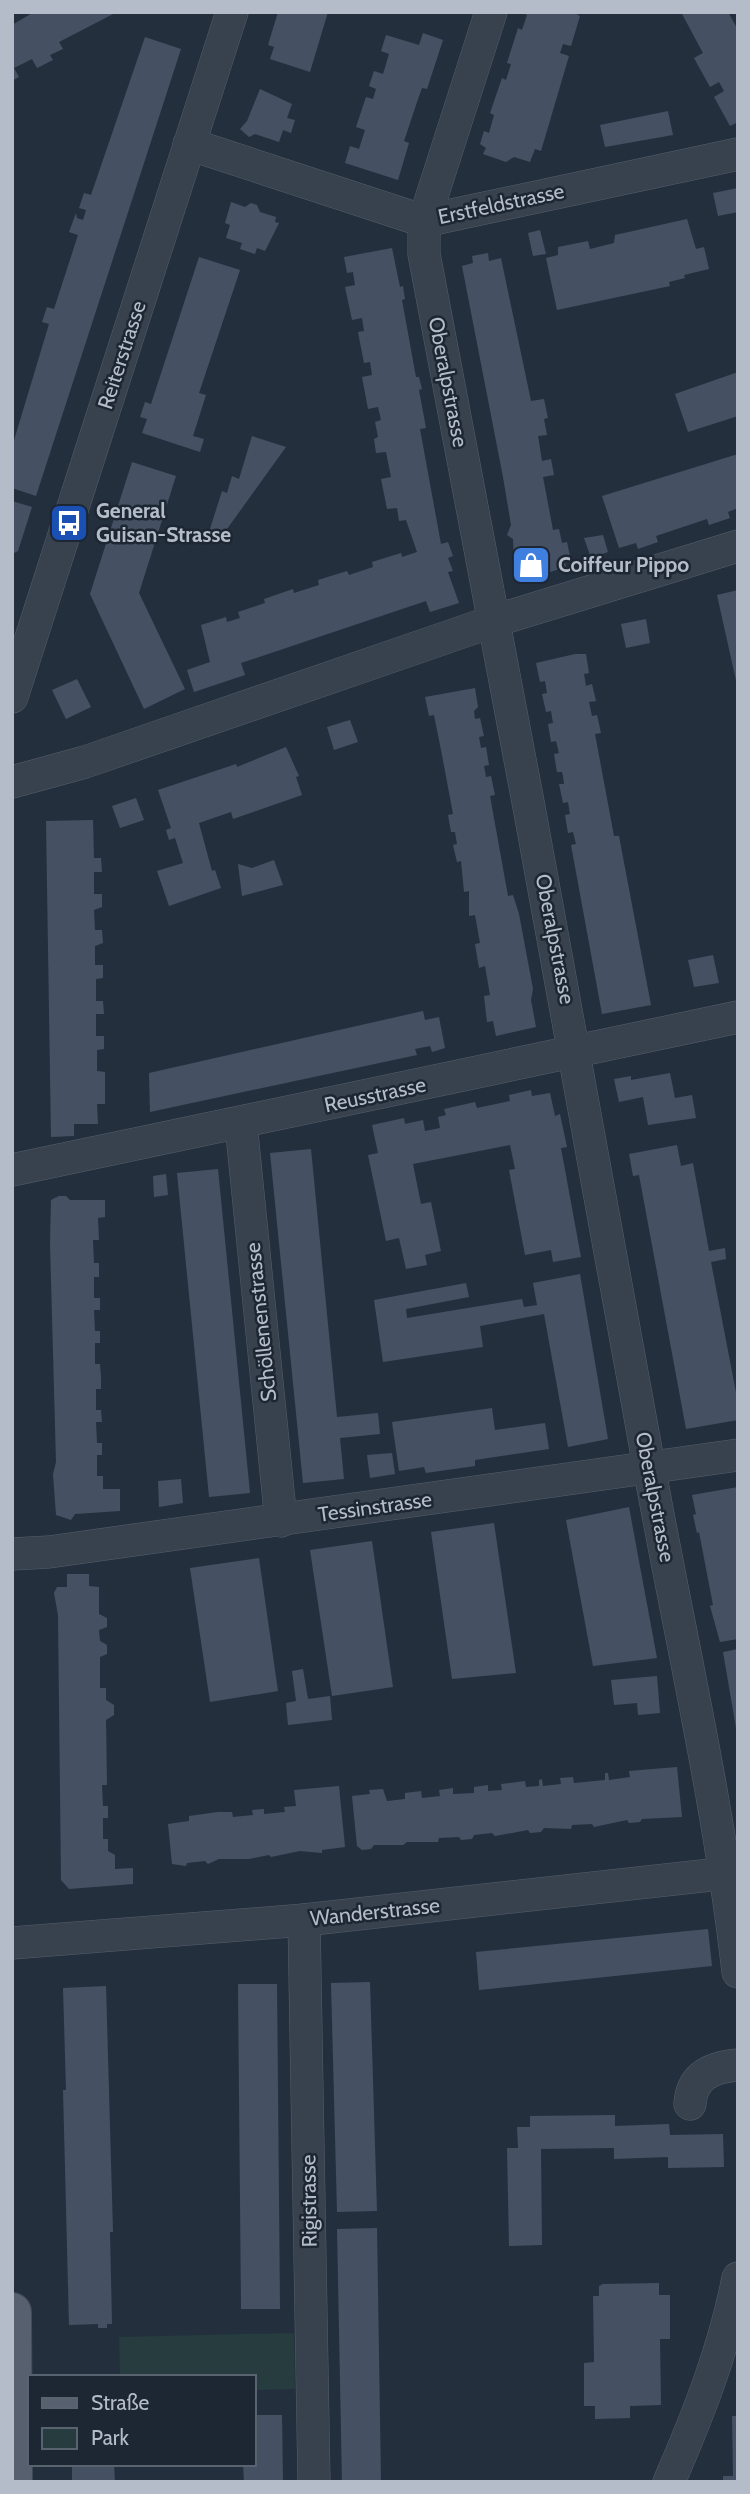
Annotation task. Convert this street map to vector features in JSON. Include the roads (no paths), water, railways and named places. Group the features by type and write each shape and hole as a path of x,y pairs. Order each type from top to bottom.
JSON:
{"main road":[{"path":"12,2312 13,2482"}],"street":[{"name":"Reiterstrasse","path":"12,697 232,12"},
{"name":"Oberalpstrasse","path":"491,12 424,220 424,254 576,1053 649,1467 732,1872 738,1972"},
{"name":"Erstfeldstrasse","path":"189,144 424,220 738,154"},
{"path":"12,782 85,762 494,621 738,546"},
{"name":"Reusstrasse","path":"12,1170 241,1124 738,1017"},
{"name":"Schöllenenstrasse","path":"241,1124 281,1521"},
{"name":"Tessinstrasse","path":"12,1554 49,1552 281,1521 738,1455"},
{"name":"Wanderstrasse","path":"12,1943 304,1920 732,1872"},
{"name":"Rigistrasse","path":"304,1920 314,2482"},
{"path":"690,2104 696,2083 705,2073 716,2067 738,2065"},
{"path":"669,2482 702,2407 724,2340 738,2278"}],"place":[{"name":"General Guisan-Strasse","path":"69,523"},
{"name":"Coiffeur Pippo","path":"531,565"}]}
